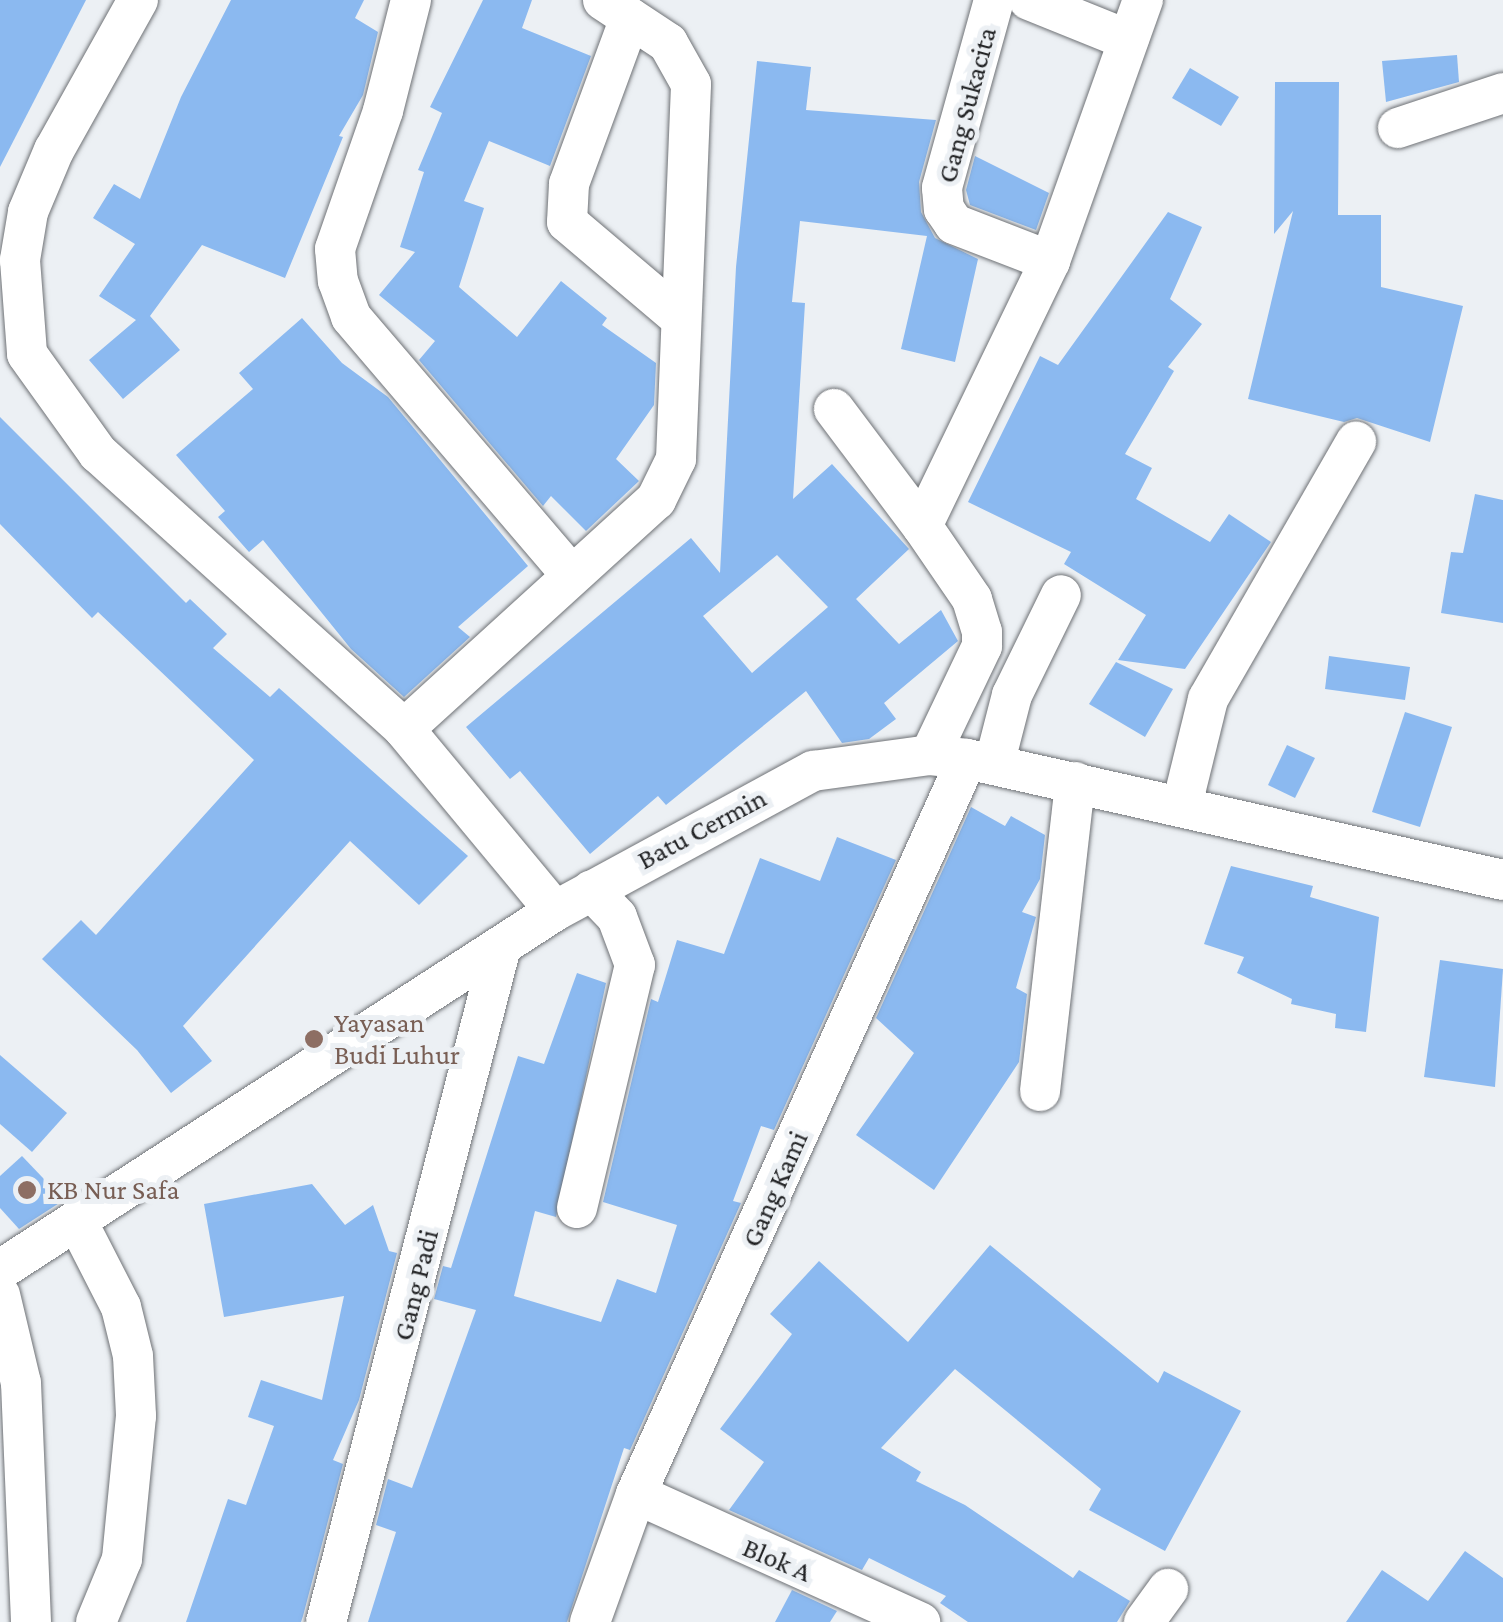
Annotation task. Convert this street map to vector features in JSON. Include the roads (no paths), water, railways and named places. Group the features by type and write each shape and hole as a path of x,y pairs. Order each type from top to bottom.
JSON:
{"street":[{"path":"138,0 54,150 28,212 20,260 27,354 98,453 404,730 555,911"},
{"path":"411,0 383,111 335,249 338,281 352,317 571,576"},
{"name":"Gang Sukacita","path":"994,0 942,188 944,210 954,224 1050,260"},
{"path":"1028,0 1128,40"},
{"path":"922,526 1050,260 1142,0"},
{"path":"404,730 656,500 670,478 680,434 680,318 691,84 668,44 617,9 569,184 567,222 680,318"},
{"path":"1398,128 1503,93"},
{"path":"834,410 972,599 982,646 964,760"},
{"path":"1182,804 1208,699 1356,442"},
{"path":"964,760 1012,695 1061,595"},
{"name":"Batu Cermin","path":"0,1270 78,1225 555,911 813,771 964,760 1182,804 1503,880"},
{"name":"Gang Kami","path":"590,1622 636,1494 964,760"},
{"path":"1040,1092 1076,782"},
{"path":"577,1208 635,965 624,928 592,890"},
{"name":"Gang Padi","path":"326,1622 501,947"},
{"path":"78,1225 121,1307 133,1356 136,1416 122,1559 96,1622"},
{"path":"0,1295 21,1383 31,1622"},
{"name":"Blok A","path":"636,1494 920,1622"},
{"path":"1144,1622 1168,1590"}],"place":[{"name":"Yayasan Budi Luhur","path":"314,1039"},
{"name":"KB Nur Safa","path":"27,1190"}]}
